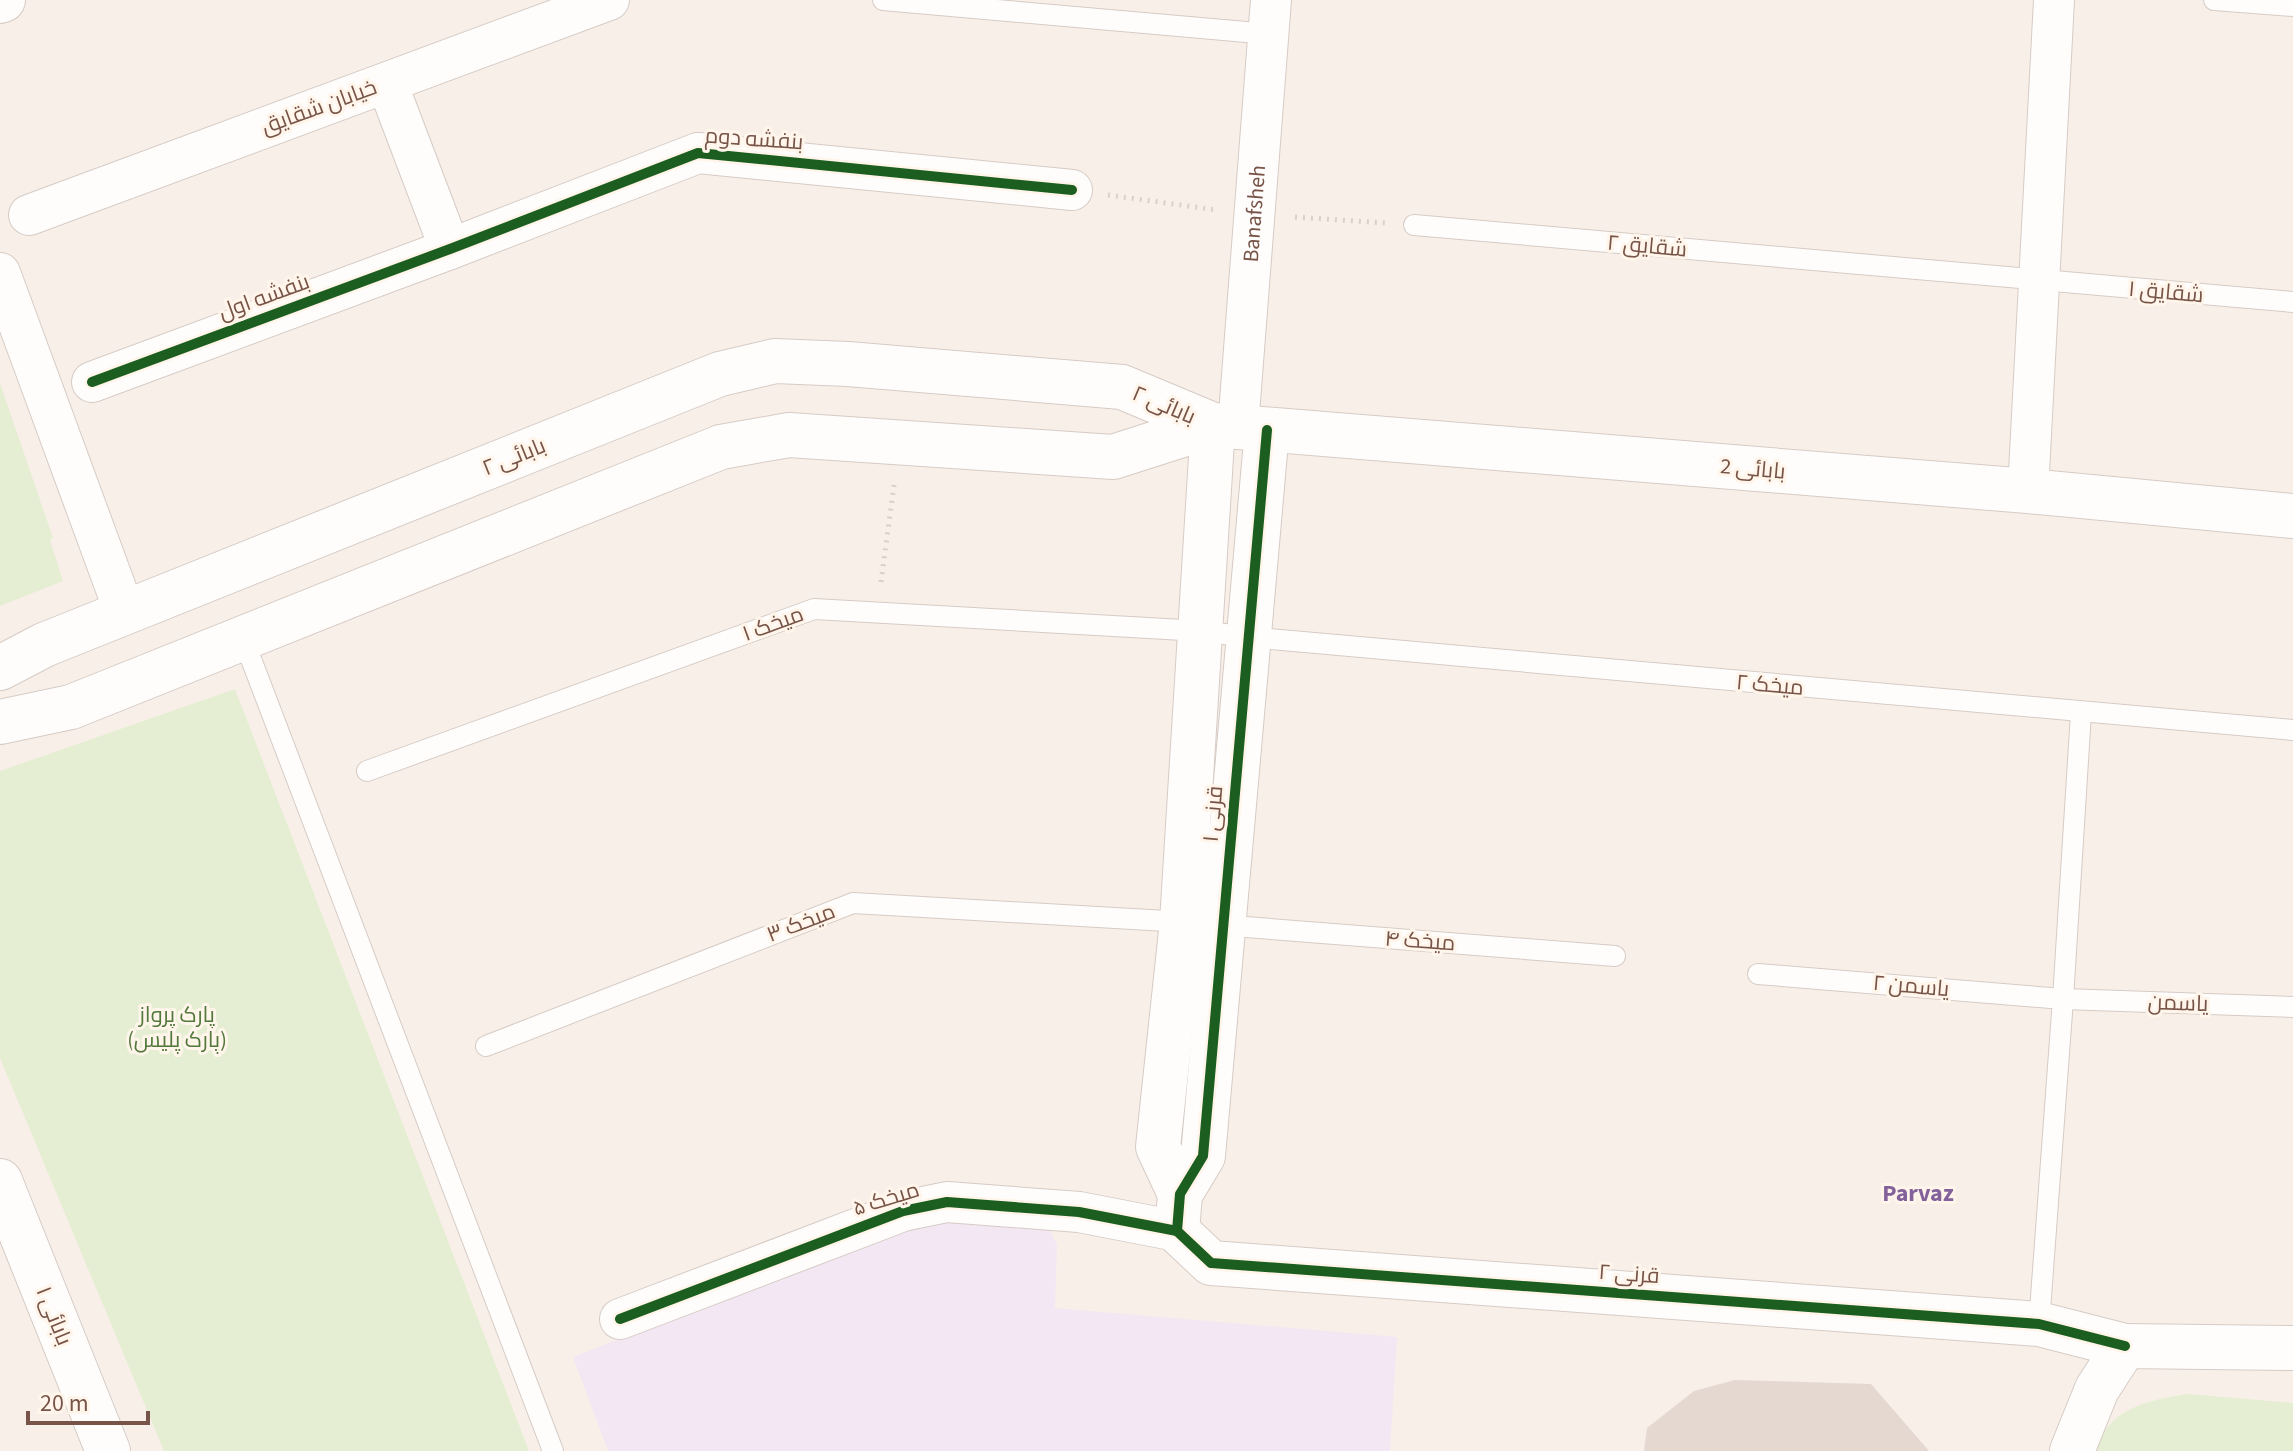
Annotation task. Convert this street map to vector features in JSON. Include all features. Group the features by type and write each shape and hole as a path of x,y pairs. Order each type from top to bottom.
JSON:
{"main road":[{"name":"بابائی ۲","path":"0,668 44,645 720,374 775,361 848,364 1122,387 1239,428"},
{"name":"بابائی ۲","path":"0,722 71,707 721,447 789,435 1113,457 1239,428"},
{"name":"بابائی 2","path":"1239,428 2028,491 2293,516"},
{"name":"قرنی ۱","path":"1203,924 1201,631 1239,428"},
{"name":"قرنی ۱","path":"1178,1212 1158,1147 1203,924 1247,637 1239,428"},
{"name":"بابائی ۱","path":"0,1181 108,1451"},
{"name":"قرنی ۲","path":"1178,1212 1211,1263 2039,1324 2125,1346 2293,1348"},
{"path":"2072,1451 2097,1389 2125,1346"}],"street":[{"name":"خیابان شقایق","path":"29,215 609,0"},
{"path":"2028,491 2054,0"},
{"name":"Banafsheh","path":"1239,428 1270,17"},
{"path":"387,83 450,249"},
{"name":"بنفشه دوم","path":"450,249 698,153 1072,190"},
{"name":"بنفشه اول","path":"92,382 450,249"},
{"path":"0,273 125,613"},
{"name":"میخک ۵","path":"620,1319 903,1211 947,1202 1079,1212 1178,1212"}],"lane":[{"path":"883,0 1270,17"},
{"path":"2214,0 2293,6"},
{"name":"شقایق ۲","path":"1414,225 2039,281"},
{"name":"شقایق ۱","path":"2039,281 2293,302"},
{"name":"میخک ۱","path":"367,771 814,609 1201,631"},
{"name":"میخک ۲","path":"1201,631 2293,730"},
{"path":"243,638 553,1451"},
{"path":"2039,1324 2081,713"},
{"name":"میخک ۳","path":"486,1046 853,903 1203,924"},
{"name":"میخک ۴","path":"1203,924 1615,956"},
{"name":"یاسمن ۲","path":"1758,974 2063,999"},
{"name":"یاسمن","path":"2063,999 2293,1007"}],"path":[{"path":"1072,190 1255,215 1414,225"},
{"path":"877,613 900,444"}],"shaded area":[{"path":"931,1217 1048,1226 1057,1245 1055,1308 1397,1337 1390,1451 608,1451 573,1357"}],"green space":[{"path":"0,383 53,538 50,540 63,581 0,606"},
{"name":"پارک پرواز (پارک پلیس)","path":"235,689 529,1451 164,1451 0,1058 0,771"},
{"path":"2187,1394 2293,1403 2293,1451 2095,1451 2109,1425 2119,1416 2144,1404"}],"building":[{"path":"1735,1380 1871,1384 1929,1451 1644,1451 1647,1428 1694,1391"}],"cycle path":[{"path":"92,382 698,153 1072,190"},
{"path":"1267,430 1203,1156 1180,1194 1177,1231 1211,1263 2039,1324 2125,1346"},
{"path":"620,1319 903,1211 947,1202 1079,1212 1177,1231"}],"district":[{"name":"Parvaz","path":"1918,1193"}]}
